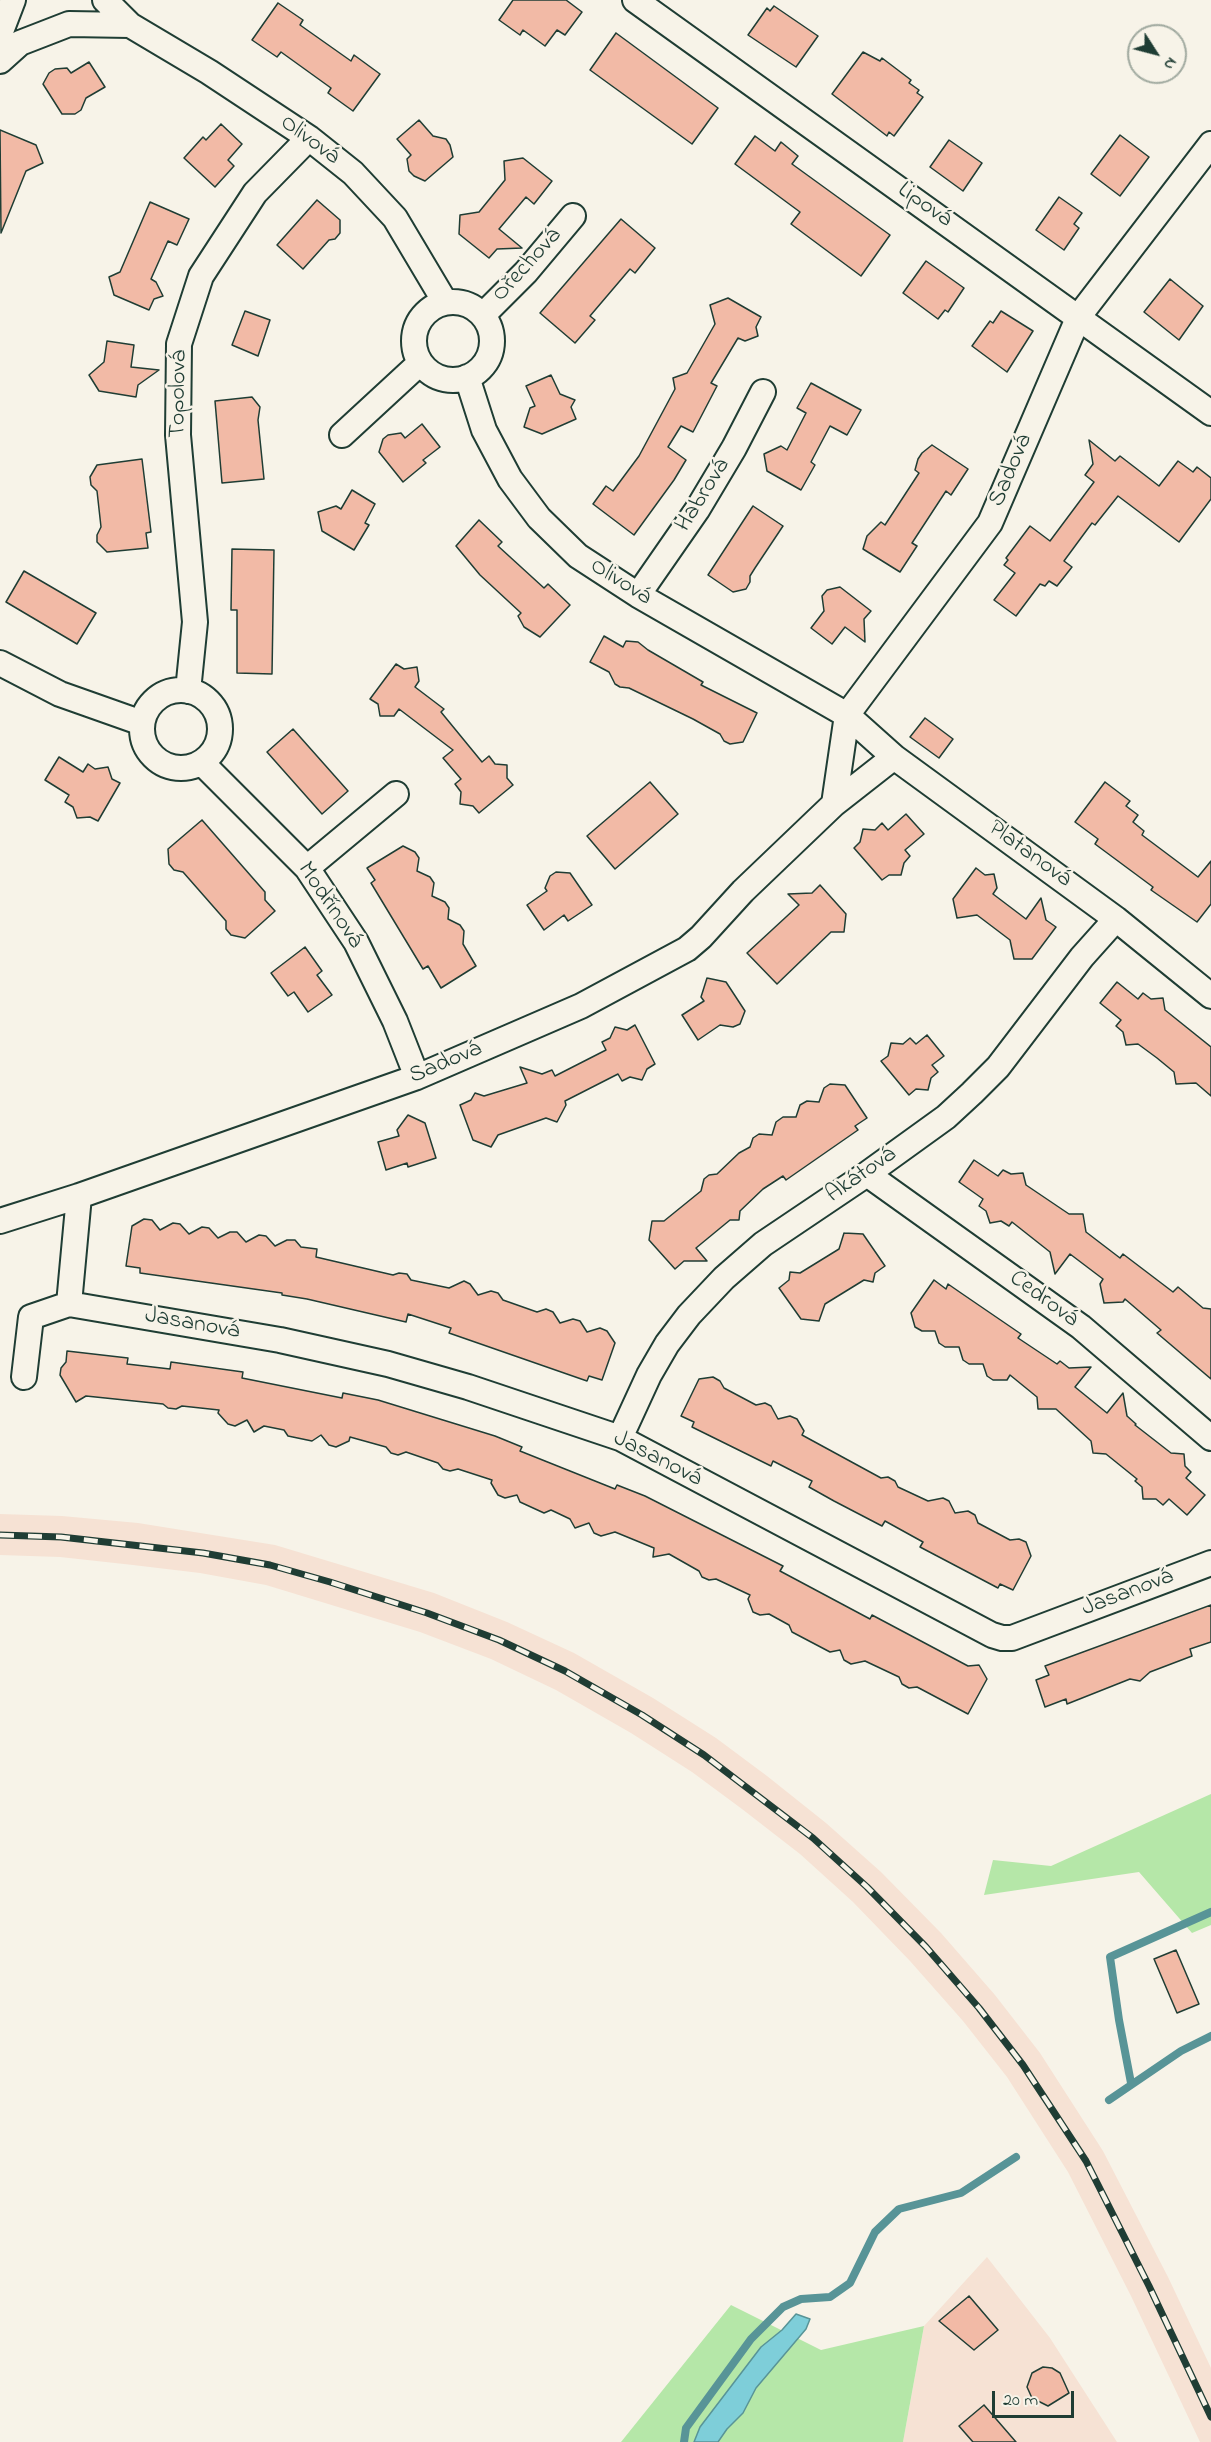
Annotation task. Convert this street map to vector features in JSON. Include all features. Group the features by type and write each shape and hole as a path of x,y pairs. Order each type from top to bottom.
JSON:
{"street":[{"path":"0,34 13,0"},
{"name":"Olivová","path":"105,0 130,25 210,72 309,138 353,173 395,218 445,302"},
{"name":"Lipová","path":"635,0 1079,316 1211,413"},
{"name":"Olivová","path":"0,61 20,43 69,24 130,25"},
{"name":"Topolová","path":"188,691 195,622 178,435 179,344 201,276 255,193 309,138"},
{"name":"Sadová","path":"834,804 847,715 990,523 1079,316 1211,144"},
{"name":"Ořechová","path":"483,315 526,272 573,216"},
{"path":"445,302 466,303 483,315 489,325 491,350 486,362 467,377 454,380 441,378 429,372 420,363 415,351 414,338 416,326 428,311 445,302"},
{"path":"342,435 420,363"},
{"name":"Olivová","path":"467,377 484,430 510,479 539,518 578,556 638,595 847,715"},
{"name":"Habrová","path":"638,595 697,510 734,448 763,392"},
{"path":"0,663 60,694 142,723"},
{"path":"175,690 188,691 200,695 211,703 218,715 220,728 218,741 212,753 202,763 190,768 177,769 154,758 146,748 142,736 142,723 153,701 175,690"},
{"name":"Platanová","path":"847,715 894,757 1116,919 1211,996"},
{"name":"Sadová","path":"0,1221 79,1196 417,1077 581,1006 687,949 743,891 834,804 894,757"},
{"name":"Modřínová","path":"202,763 307,868 356,942 394,1021 417,1077"},
{"path":"307,868 396,794"},
{"name":"Akátová","path":"620,1438 649,1375 667,1344 689,1315 724,1278 763,1244 946,1117 998,1067 1082,957 1116,919"},
{"name":"Cedrová","path":"867,1174 1081,1327 1211,1438"},
{"path":"69,1304 79,1196"},
{"name":"Jasanová","path":"24,1377 31,1317 69,1304 280,1340 388,1364 620,1438 992,1635 1002,1638 1012,1638 1211,1563"}],"shaded area":[{"path":"0,1514 62,1516 138,1523 275,1545 434,1593 507,1622 574,1653 653,1698 716,1738 767,1776 826,1823 881,1872 941,1933 995,1995 1040,2053 1103,2151 1168,2277 1211,2368 1211,2442 1200,2442 1131,2296 1068,2172 1007,2077 963,2021 910,1961 853,1902 800,1854 742,1809 692,1772 631,1733 556,1690 491,1659 420,1632 266,1585 200,1573 133,1565 60,1557 0,1555"},
{"path":"987,2257 1050,2338 1117,2442 903,2442 924,2326"}],"green space":[{"path":"1211,1794 1211,1925 1192,1933 1139,1872 984,1895 993,1860 1051,1866"},
{"path":"731,2305 821,2350 924,2326 903,2442 621,2442"}],"water":[{"path":"796,2314 810,2319 806,2329 756,2388 743,2413 718,2442 694,2442 700,2427 761,2347 782,2330"}],"building":[{"path":"513,0 566,0 582,12 565,35 557,30 545,46 523,30 520,35 499,20"},
{"path":"278,3 303,20 300,25 351,61 354,55 380,74 353,111 328,93 331,88 281,52 277,57 252,40"},
{"path":"774,6 818,36 796,67 748,35 767,8 770,11"},
{"path":"616,33 718,108 692,144 590,70"},
{"path":"863,52 880,61 882,58 911,80 909,83 919,90 917,93 923,97 894,136 889,132 887,136 832,94"},
{"path":"89,62 105,87 86,98 81,110 75,114 62,114 43,84 49,73 55,69 67,68 71,73"},
{"path":"419,120 433,136 446,139 453,157 425,181 409,171 407,159 411,155 397,139"},
{"path":"221,124 242,144 228,160 234,166 215,187 184,158 203,137 206,140"},
{"path":"0,130 36,145 43,163 26,171 1,233"},
{"path":"1120,135 1149,157 1120,196 1091,174"},
{"path":"755,136 775,151 781,142 798,156 792,164 890,235 861,276 791,224 800,212 735,164"},
{"path":"949,140 982,163 963,191 930,167"},
{"path":"523,158 552,181 534,204 526,197 499,229 522,248 497,249 489,258 459,234 460,215 479,212 505,180 504,161"},
{"path":"1059,197 1082,213 1074,224 1079,228 1064,250 1036,230"},
{"path":"317,200 340,220 340,233 335,239 329,240 303,269 277,245"},
{"path":"150,202 189,219 177,245 168,241 151,279 156,282 163,296 154,299 149,310 114,295 109,277 120,272"},
{"path":"621,219 655,248 635,273 630,269 590,316 595,320 575,343 540,313"},
{"path":"926,261 964,288 948,312 945,310 938,319 903,293"},
{"path":"1170,279 1203,306 1179,340 1144,312"},
{"path":"728,298 761,317 756,327 758,336 745,341 738,338 711,383 717,386 693,432 681,426 668,447 686,460 634,535 593,504 606,486 613,491 639,456 675,389 673,378 687,373 715,324 710,305"},
{"path":"245,311 270,320 258,356 232,345"},
{"path":"1001,311 1033,331 1007,372 972,346 990,321 993,323"},
{"path":"107,341 134,345 131,367 159,370 138,385 136,397 99,391 89,375 104,362"},
{"path":"551,375 560,394 575,400 571,407 576,419 542,434 524,427 530,408 535,406 526,386"},
{"path":"811,383 861,410 847,435 830,426 811,462 815,465 801,490 767,471 764,454 781,446 787,450 806,413 797,408"},
{"path":"252,397 260,407 258,420 264,479 222,483 215,401"},
{"path":"422,424 440,447 423,460 426,463 403,482 379,452 383,439 388,435 401,433 405,438"},
{"path":"1089,440 1115,461 1120,456 1159,486 1178,461 1193,472 1197,467 1211,478 1211,499 1179,542 1118,496 1095,525 1092,523 1064,561 1072,567 1057,586 1049,581 1045,586 1040,584 1016,616 994,600 1015,573 1004,565 1008,560 1006,558 1030,526 1050,541 1094,482 1085,475 1093,464"},
{"path":"932,445 968,469 951,495 946,491 912,543 917,546 900,572 863,549 867,536 881,522 885,525 919,473 915,470 918,459"},
{"path":"142,459 151,532 146,533 148,548 107,552 97,542 97,535 101,527 97,491 91,485 90,477 97,465"},
{"path":"352,490 375,504 365,523 369,525 354,550 322,531 318,512 336,506 341,509"},
{"path":"753,506 783,526 750,576 746,589 733,592 708,575"},
{"path":"479,520 502,542 498,546 544,588 548,584 570,605 540,637 524,627 518,616 521,613 480,575 456,546"},
{"path":"232,549 274,550 272,674 237,673 237,610 231,610"},
{"path":"24,571 96,613 77,644 6,602"},
{"path":"840,587 871,611 864,619 865,642 845,627 832,644 811,628 824,611 822,596 827,590"},
{"path":"604,636 623,647 626,641 638,642 703,682 701,685 757,713 743,742 730,744 724,741 720,734 693,719 629,688 615,684 609,672 590,662"},
{"path":"396,664 404,669 417,667 419,681 415,687 444,709 441,712 482,762 489,756 495,764 507,765 507,778 513,785 479,813 473,806 460,804 461,792 455,784 461,779 443,758 453,750 399,709 394,716 380,716 378,704 370,699"},
{"path":"925,718 953,739 939,758 910,737"},
{"path":"293,729 348,791 322,814 267,752"},
{"path":"59,757 83,772 88,764 95,769 108,767 112,779 120,783 98,821 90,817 77,818 73,807 65,802 69,795 45,780"},
{"path":"650,782 678,814 615,869 587,836"},
{"path":"1105,782 1130,801 1126,806 1138,815 1133,822 1144,831 1142,835 1198,877 1211,861 1211,904 1197,922 1151,890 1153,887 1095,844 1098,839 1075,822"},
{"path":"906,814 924,834 905,850 910,856 904,863 901,875 889,875 882,880 854,848 860,842 863,829 875,830 882,823 888,830"},
{"path":"202,820 265,892 265,900 275,911 245,938 231,935 226,929 226,921 183,872 174,870 169,864 168,849"},
{"path":"403,846 415,852 419,858 417,871 430,877 434,883 432,896 445,902 449,908 448,919 460,925 464,931 463,944 476,966 441,988 428,966 423,969 371,883 375,880 367,868"},
{"path":"976,868 985,875 994,874 997,888 993,894 1026,919 1041,898 1046,920 1056,927 1032,959 1014,959 1010,940 977,915 957,918 953,899"},
{"path":"556,872 570,873 592,905 568,921 564,915 544,930 527,905 547,891 545,888 550,876"},
{"path":"820,885 846,914 844,932 831,932 777,984 747,953 799,905 788,894 812,893"},
{"path":"305,947 322,971 317,975 332,995 308,1012 294,992 288,996 271,973"},
{"path":"707,978 726,982 745,1011 740,1024 733,1027 720,1025 698,1040 682,1015 704,1001 701,997"},
{"path":"1117,982 1138,999 1143,993 1151,999 1163,998 1165,1010 1211,1047 1211,1096 1196,1083 1176,1084 1174,1072 1157,1058 1138,1044 1126,1045 1123,1032 1116,1026 1121,1020 1100,1003"},
{"path":"635,1025 655,1064 647,1069 642,1080 630,1077 622,1081 618,1074 565,1101 566,1105 557,1122 546,1118 498,1135 491,1147 473,1140 460,1105 471,1100 475,1093 484,1096 527,1083 520,1067 542,1074 552,1070 555,1076 606,1050 602,1042 610,1038 615,1027 627,1030"},
{"path":"927,1035 944,1056 932,1065 938,1072 931,1078 928,1090 916,1089 909,1095 881,1061 888,1056 891,1043 903,1044 910,1038 916,1044"},
{"path":"830,1084 845,1085 867,1118 855,1126 858,1130 786,1180 783,1176 763,1189 740,1211 739,1220 730,1220 696,1248 707,1261 684,1261 675,1269 649,1240 652,1221 664,1221 701,1191 704,1179 709,1175 717,1174 739,1153 750,1147 753,1138 759,1134 772,1135 776,1122 783,1117 796,1117 800,1105 807,1101 819,1102 824,1088"},
{"path":"408,1115 425,1123 436,1158 408,1167 407,1163 386,1170 378,1142 399,1136 397,1130"},
{"path":"974,1160 998,1176 1003,1170 1011,1174 1023,1173 1026,1185 1069,1214 1083,1214 1086,1232 1120,1258 1123,1254 1173,1292 1178,1287 1203,1308 1211,1309 1211,1379 1157,1333 1161,1330 1125,1299 1123,1302 1104,1303 1100,1284 1103,1279 1070,1254 1055,1274 1050,1252 1012,1222 1009,1226 1001,1221 990,1223 986,1211 979,1206 983,1199 959,1182"},
{"path":"144,1219 152,1220 160,1230 173,1223 180,1224 189,1234 202,1227 209,1228 218,1238 230,1232 237,1232 246,1242 259,1235 266,1236 275,1246 287,1240 295,1240 301,1247 317,1249 316,1257 393,1275 407,1274 411,1280 449,1288 464,1281 470,1284 478,1295 491,1291 498,1293 503,1300 537,1312 546,1309 553,1312 560,1323 573,1319 580,1321 587,1332 600,1328 607,1331 615,1343 602,1380 589,1376 587,1381 449,1333 451,1328 408,1314 406,1322 282,1295 282,1293 140,1273 140,1268 126,1266 132,1226"},
{"path":"844,1233 863,1234 885,1266 875,1273 873,1282 864,1280 825,1304 819,1321 801,1319 779,1288 789,1280 790,1272 800,1273 839,1249"},
{"path":"934,1280 946,1289 948,1284 1021,1334 1018,1338 1057,1364 1060,1361 1069,1368 1091,1367 1075,1387 1107,1413 1123,1393 1127,1416 1171,1453 1184,1454 1185,1466 1191,1472 1186,1478 1205,1495 1187,1515 1169,1499 1163,1505 1156,1499 1143,1499 1142,1487 1135,1481 1137,1479 1106,1454 1093,1453 1091,1441 1056,1409 1038,1409 1037,1397 1010,1375 1007,1380 993,1380 987,1376 983,1364 969,1364 963,1360 959,1347 945,1347 939,1343 935,1331 922,1331 915,1327 911,1313"},
{"path":"67,1351 128,1358 127,1364 170,1369 171,1362 243,1372 242,1378 342,1398 343,1393 378,1400 495,1436 522,1447 520,1451 615,1489 617,1485 645,1496 783,1566 780,1571 870,1619 872,1615 968,1666 979,1665 987,1679 968,1714 917,1687 909,1688 902,1684 899,1677 865,1661 851,1664 844,1660 840,1650 830,1652 792,1632 789,1625 769,1614 760,1615 753,1612 748,1599 750,1595 716,1579 709,1580 702,1577 699,1571 669,1554 653,1557 654,1548 615,1532 601,1536 594,1533 589,1523 575,1528 570,1519 551,1510 544,1513 520,1502 517,1495 505,1498 498,1495 491,1483 492,1480 458,1469 450,1471 443,1469 438,1463 406,1452 398,1455 391,1453 386,1447 350,1437 349,1441 336,1447 329,1445 321,1435 312,1441 288,1436 284,1430 264,1426 254,1432 247,1420 235,1426 228,1424 218,1413 219,1410 182,1406 176,1409 168,1408 163,1404 86,1396 76,1402 60,1375 61,1368 66,1362"},
{"path":"713,1377 720,1381 724,1388 756,1405 765,1403 771,1406 778,1419 790,1416 797,1419 804,1431 802,1435 881,1478 888,1477 895,1481 898,1487 928,1501 943,1498 949,1501 955,1513 968,1511 975,1515 978,1523 1010,1540 1019,1539 1026,1542 1031,1556 1013,1590 1000,1584 998,1588 920,1547 923,1542 885,1521 882,1526 834,1501 809,1487 812,1481 773,1461 771,1466 692,1427 694,1422 681,1416 699,1379"},
{"path":"1211,1605 1211,1642 1190,1649 1192,1656 1150,1672 1140,1681 1130,1679 1067,1704 1066,1699 1045,1707 1036,1680 1049,1675 1045,1666"},
{"path":"1176,1950 1199,2004 1177,2013 1154,1959"},
{"path":"969,2296 998,2330 974,2350 939,2321"},
{"path":"1043,2367 1052,2368 1060,2373 1069,2393 1048,2406 1032,2398 1027,2387 1032,2373"},
{"path":"984,2405 1016,2442 973,2442 959,2426"}],"waterway":[{"path":"1131,2083 1110,1957 1211,1912"},
{"path":"1109,2100 1181,2051 1211,2036"},
{"path":"684,2442 686,2428 751,2339 783,2307 801,2299 830,2297 850,2283 875,2232 899,2209 961,2193 1016,2157"}],"railway":[{"path":"0,1535 61,1537 203,1553 270,1565 330,1582 427,1613 499,1640 565,1671 642,1715 704,1755 813,1838 867,1887 926,1947 979,2008 1023,2065 1086,2161 1211,2417"}]}
